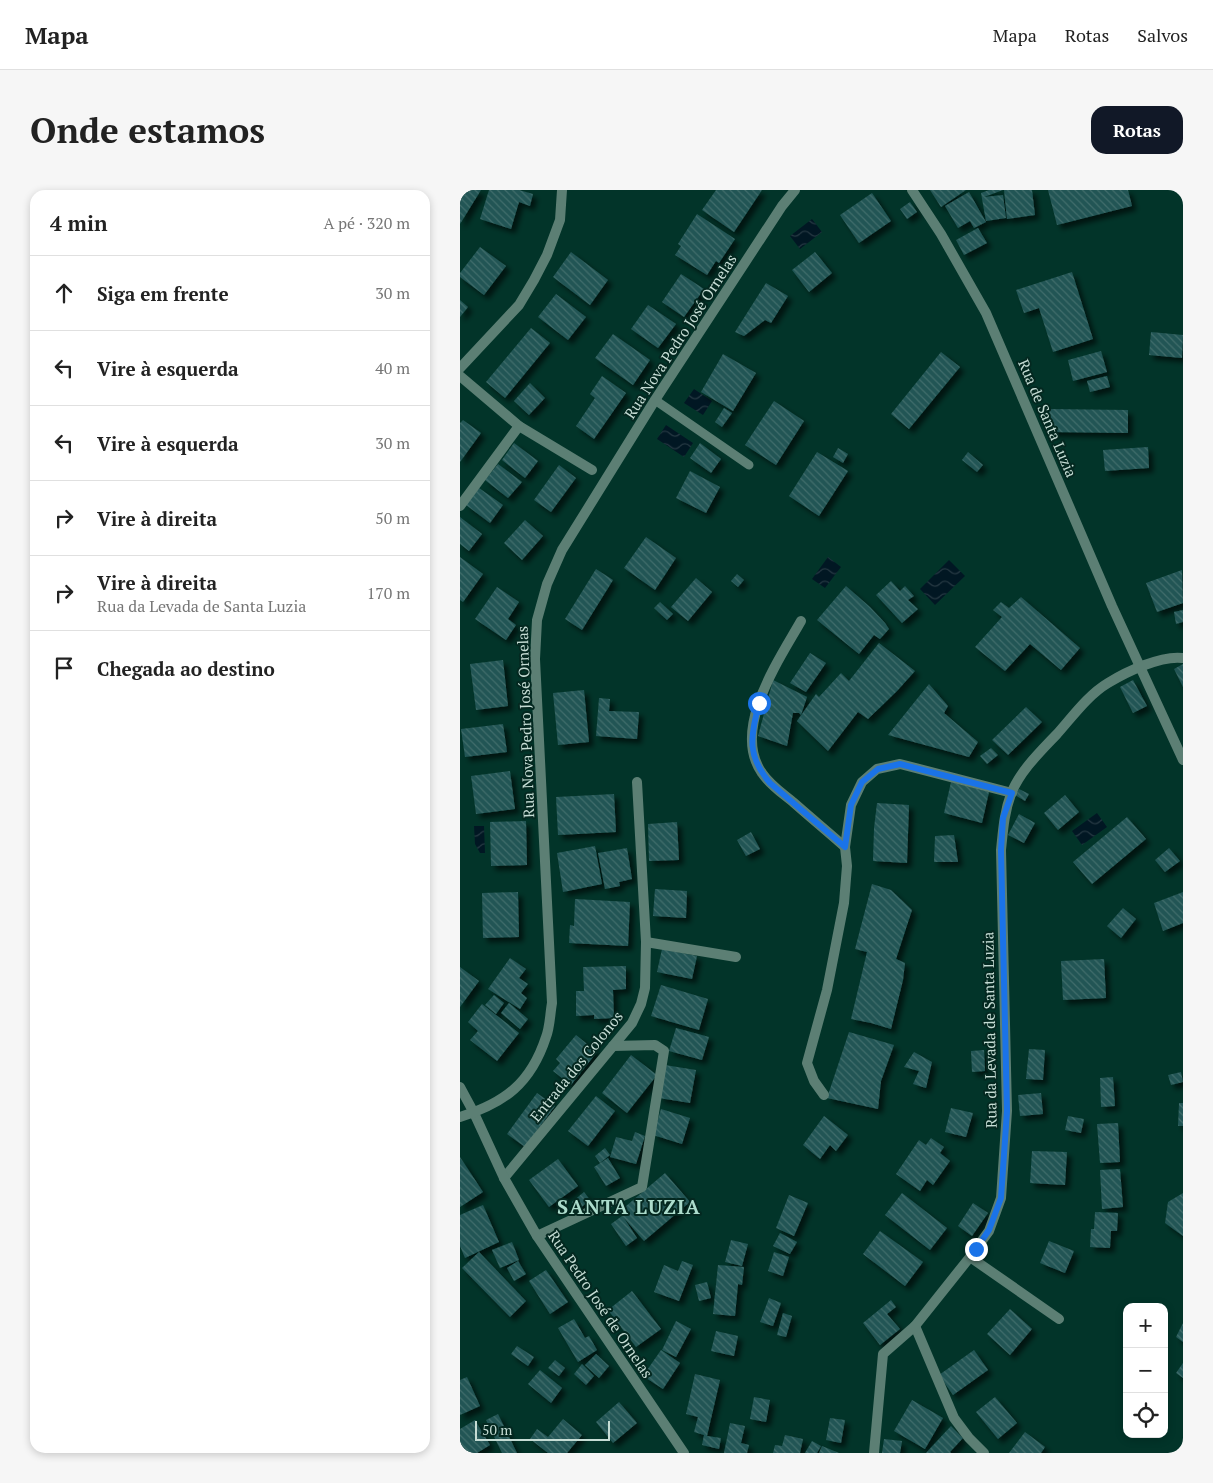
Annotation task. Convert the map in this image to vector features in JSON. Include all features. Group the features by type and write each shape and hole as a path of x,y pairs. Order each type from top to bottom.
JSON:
{"street":[{"path":"460,368 519,305 534,280 547,255 560,220 562,190"},
{"name":"Rua Nova Pedro José Ornelas","path":"460,1117 474,1113 510,1094 526,1078 538,1058 547,1036 552,1003 535,659 537,620 547,584 562,550 655,400 782,206 795,190"},
{"name":"Rua de Santa Luzia","path":"912,190 941,234 986,312 1139,667 1183,760"},
{"path":"460,376 519,426 592,470"},
{"path":"460,506 519,426"},
{"path":"801,621 770,675 759,703 752,730 752,744 756,763 770,783 845,847"},
{"name":"Rua da Levada de Santa Luzia","path":"874,1453 883,1354 915,1326 970,1257 989,1230 1001,1198 1007,1111 1001,850 1003,818 1012,793 1036,756 1094,694 1108,683 1139,667 1176,657 1183,658"},
{"path":"824,1095 814,1081 807,1063 827,990 844,904 847,866 845,847 851,805 862,782 878,769 900,764 1012,793"},
{"name":"Entrada dos Colonos","path":"504,1178 632,1023 641,1004 645,988 646,942 637,782"},
{"path":"646,942 736,957"},
{"path":"537,1236 642,1187 664,1051 655,1045 613,1046"},
{"name":"Rua Pedro José de Ornelas","path":"460,1087 504,1178 537,1236 684,1453"},
{"path":"970,1257 1060,1319"},
{"path":"915,1326 954,1418 969,1438 984,1453"}],"lane":[{"path":"655,400 749,465"}],"water":[{"path":"812,219 822,232 800,249 790,236"},
{"path":"694,389 712,401 703,415 684,403"},
{"path":"666,425 693,443 684,457 657,439"},
{"path":"828,557 841,567 825,588 812,579"},
{"path":"949,560 965,576 935,605 920,589"},
{"path":"1097,813 1107,827 1082,845 1072,831"},
{"path":"474,826 484,826 485,853 480,853 475,844"}],"building":[{"path":"460,190 481,190 460,224"},
{"path":"489,190 519,190 533,194 530,206 519,202 511,229 480,219"},
{"path":"716,190 762,190 734,232 702,210"},
{"path":"930,190 966,190 941,207"},
{"path":"989,190 1003,190 984,197 1003,195 1006,218 986,221 981,193"},
{"path":"1004,190 1032,190 1035,215 1007,219"},
{"path":"1048,190 1128,190 1132,206 1057,225"},
{"path":"969,192 986,222 974,228 970,221 958,228 945,206"},
{"path":"872,193 891,221 859,243 840,215"},
{"path":"910,202 917,212 907,219 900,209"},
{"path":"697,214 735,239 719,263 716,261 707,275 675,255 681,246 678,244"},
{"path":"978,228 987,243 964,255 956,240"},
{"path":"480,247 506,266 484,295 460,277 460,273"},
{"path":"571,252 608,280 590,305 553,277"},
{"path":"815,252 832,273 809,292 792,270"},
{"path":"1072,272 1093,339 1053,352 1039,308 1024,313 1016,290"},
{"path":"681,274 704,289 684,317 662,302"},
{"path":"766,283 788,296 771,323 765,320 744,336 735,332"},
{"path":"556,294 586,317 568,340 538,317"},
{"path":"460,300 468,307 460,317"},
{"path":"648,305 676,324 658,348 631,329"},
{"path":"531,328 550,343 505,398 486,382"},
{"path":"1151,332 1183,335 1182,358 1149,355"},
{"path":"613,334 650,360 633,385 595,358"},
{"path":"1101,351 1107,372 1073,381 1068,360"},
{"path":"941,352 960,367 909,429 891,414"},
{"path":"723,354 756,373 733,411 701,392"},
{"path":"602,376 626,393 594,439 576,426 595,398 590,394"},
{"path":"1107,376 1110,387 1090,392 1087,381"},
{"path":"530,383 545,398 529,415 514,401"},
{"path":"774,401 804,421 776,465 745,445"},
{"path":"724,408 732,413 722,427 715,422"},
{"path":"1049,409 1128,410 1128,433 1048,432"},
{"path":"463,420 481,433 460,462 460,423"},
{"path":"514,443 538,461 525,478 502,460"},
{"path":"700,443 721,459 711,473 690,458"},
{"path":"1148,447 1149,468 1105,471 1103,450"},
{"path":"838,448 848,454 843,463 833,457"},
{"path":"817,452 848,471 819,516 789,496"},
{"path":"968,452 983,465 977,472 962,460"},
{"path":"498,464 522,482 508,498 485,480"},
{"path":"559,465 576,478 551,512 534,500"},
{"path":"690,471 720,487 706,513 676,498"},
{"path":"479,488 503,505 490,523 466,505"},
{"path":"460,517 482,534 469,551 460,544"},
{"path":"525,520 543,536 522,560 504,543"},
{"path":"646,537 676,558 655,590 624,568"},
{"path":"460,557 483,574 463,602 460,600"},
{"path":"596,569 613,580 582,630 565,619"},
{"path":"1182,570 1183,603 1157,612 1146,583"},
{"path":"737,574 744,580 738,587 731,581"},
{"path":"696,578 712,592 688,621 671,607"},
{"path":"891,581 900,591 905,586 914,596 908,600 918,609 902,623 876,595"},
{"path":"846,586 870,607 889,629 880,639 874,635 859,654 817,620"},
{"path":"497,587 519,602 508,619 516,625 506,640 475,619"},
{"path":"1021,597 1080,648 1061,670 1030,644 1005,671 975,647 1002,617 993,610 1001,602 1009,608"},
{"path":"660,602 673,614 667,620 654,608"},
{"path":"1183,610 1183,622 1176,624 1174,612"},
{"path":"879,643 915,671 868,719 858,712 828,751 797,721 816,694 819,697 841,673 849,681"},
{"path":"810,653 826,663 806,692 790,683"},
{"path":"503,660 508,706 476,710 470,664"},
{"path":"1183,664 1183,687 1174,669"},
{"path":"773,680 807,697 801,715 793,713 787,746 758,736"},
{"path":"1133,680 1147,706 1133,713 1120,687"},
{"path":"929,684 948,706 944,713 978,742 969,757 888,735"},
{"path":"584,690 589,742 558,745 553,693"},
{"path":"599,698 610,699 609,711 639,712 637,739 596,736"},
{"path":"1026,707 1042,722 1008,755 992,740"},
{"path":"503,724 507,752 465,757 461,729"},
{"path":"991,748 998,755 987,764 980,756"},
{"path":"510,771 515,809 476,814 471,776"},
{"path":"951,782 989,792 982,823 944,813"},
{"path":"1019,789 1029,794 1025,801 1015,795"},
{"path":"614,794 616,832 558,835 556,797"},
{"path":"1065,795 1079,812 1058,830 1044,813"},
{"path":"877,803 909,805 907,863 873,861"},
{"path":"1019,814 1035,823 1024,843 1008,835"},
{"path":"1127,817 1146,839 1092,884 1073,862"},
{"path":"526,821 527,865 491,866 490,822"},
{"path":"677,822 679,860 649,861 648,824"},
{"path":"751,832 760,849 746,856 737,840"},
{"path":"954,835 958,862 934,862 935,836"},
{"path":"595,846 602,884 563,892 557,853"},
{"path":"627,848 632,879 619,882 620,886 605,889 598,853"},
{"path":"1169,848 1180,861 1165,872 1155,860"},
{"path":"872,884 891,890 912,910 896,959 905,963 903,980 891,1029 851,1019 867,952 855,949"},
{"path":"655,889 687,891 686,918 653,916"},
{"path":"518,892 519,937 483,938 482,893"},
{"path":"1183,892 1183,923 1163,931 1154,903"},
{"path":"575,899 630,902 628,946 569,943 570,925 574,926"},
{"path":"1123,908 1136,919 1121,938 1107,926"},
{"path":"662,949 697,956 692,979 657,972"},
{"path":"510,958 526,969 519,978 528,984 521,993 527,998 520,1009 488,989"},
{"path":"1104,959 1106,998 1063,1000 1061,961"},
{"path":"626,966 626,989 613,990 614,1018 594,1019 594,1015 576,1016 576,991 584,991 583,967"},
{"path":"460,967 479,981 460,1007"},
{"path":"661,985 708,999 699,1030 651,1016"},
{"path":"494,995 504,1003 496,1014 485,1005"},
{"path":"509,1003 528,1019 520,1029 501,1013"},
{"path":"482,1004 519,1033 497,1061 470,1040 478,1031 468,1022"},
{"path":"676,1028 709,1037 702,1060 669,1051"},
{"path":"849,1032 894,1045 881,1081 878,1109 827,1098"},
{"path":"576,1035 597,1052 571,1085 553,1071 560,1063 556,1059"},
{"path":"1029,1049 1045,1050 1043,1080 1026,1079"},
{"path":"984,1050 985,1071 972,1072 971,1051"},
{"path":"914,1052 932,1062 926,1088 913,1084 919,1071 904,1067"},
{"path":"631,1055 657,1075 627,1113 602,1093"},
{"path":"665,1065 696,1070 690,1103 659,1098"},
{"path":"1181,1072 1183,1082 1171,1085 1168,1075"},
{"path":"1113,1077 1115,1106 1101,1107 1100,1078"},
{"path":"537,1093 555,1106 525,1147 507,1134"},
{"path":"1041,1093 1043,1114 1020,1116 1018,1095"},
{"path":"596,1096 615,1111 588,1146 568,1131"},
{"path":"1179,1103 1183,1103 1183,1126 1178,1126"},
{"path":"951,1108 973,1113 966,1137 945,1132"},
{"path":"661,1109 690,1118 682,1144 653,1135"},
{"path":"824,1116 848,1135 836,1151 830,1145 820,1159 803,1145"},
{"path":"1068,1116 1084,1119 1081,1133 1065,1130"},
{"path":"1118,1123 1120,1162 1100,1163 1097,1124"},
{"path":"635,1132 645,1136 636,1164 610,1157 616,1137 632,1141"},
{"path":"931,1138 944,1147 940,1153 950,1161 933,1185 927,1180 920,1191 896,1174 919,1140 926,1145"},
{"path":"605,1148 610,1155 600,1163 595,1156"},
{"path":"1032,1151 1067,1152 1065,1185 1030,1183"},
{"path":"460,1157 483,1192 460,1207"},
{"path":"608,1158 620,1178 606,1186 594,1167"},
{"path":"558,1159 578,1186 549,1207 529,1180"},
{"path":"1120,1169 1123,1207 1102,1209 1100,1170"},
{"path":"665,1173 690,1202 644,1241 624,1218 637,1238 626,1246 611,1224 622,1216 619,1212"},
{"path":"584,1192 590,1200 578,1210 572,1202"},
{"path":"902,1193 947,1228 930,1250 885,1215"},
{"path":"1183,1193 1183,1236 1165,1223 1168,1202"},
{"path":"789,1195 808,1203 794,1236 776,1228"},
{"path":"973,1203 988,1213 972,1236 958,1226"},
{"path":"483,1205 499,1242 465,1258 460,1246 460,1215"},
{"path":"1095,1212 1118,1213 1117,1231 1111,1231 1110,1248 1090,1247 1091,1229 1094,1229"},
{"path":"880,1231 923,1262 905,1286 863,1254"},
{"path":"780,1233 797,1242 790,1254 773,1246"},
{"path":"731,1240 748,1244 742,1266 725,1262"},
{"path":"1049,1241 1074,1251 1065,1273 1040,1263"},
{"path":"512,1242 519,1260 500,1268 492,1250"},
{"path":"479,1252 526,1301 510,1317 462,1268"},
{"path":"774,1252 789,1257 783,1276 768,1271"},
{"path":"518,1261 526,1274 514,1281 507,1268"},
{"path":"682,1261 693,1265 679,1301 654,1292 664,1265 678,1271"},
{"path":"718,1265 744,1267 742,1285 738,1284 735,1316 713,1314"},
{"path":"546,1270 568,1302 550,1314 529,1281"},
{"path":"707,1282 711,1298 699,1301 695,1285"},
{"path":"632,1291 661,1329 636,1347 608,1310"},
{"path":"769,1298 781,1303 773,1326 760,1322"},
{"path":"891,1300 896,1307 887,1314 900,1329 880,1345 863,1323"},
{"path":"1010,1309 1032,1329 1010,1355 987,1334"},
{"path":"783,1313 792,1316 786,1337 777,1335"},
{"path":"574,1319 585,1338 589,1336 597,1350 578,1362 558,1328"},
{"path":"676,1321 691,1329 676,1357 662,1350"},
{"path":"1183,1323 1183,1342 1176,1337"},
{"path":"716,1331 738,1336 734,1356 711,1351"},
{"path":"517,1346 534,1357 528,1366 511,1354"},
{"path":"661,1350 680,1363 663,1389 643,1376"},
{"path":"974,1350 988,1370 953,1395 939,1375"},
{"path":"596,1354 609,1366 599,1378 585,1365"},
{"path":"555,1360 565,1368 559,1376 548,1368"},
{"path":"1183,1363 1183,1378 1176,1373"},
{"path":"582,1364 594,1376 586,1385 574,1374"},
{"path":"540,1370 562,1388 551,1403 528,1384"},
{"path":"695,1374 720,1380 707,1436 721,1438 719,1449 702,1445 704,1435 694,1432 698,1417 686,1414"},
{"path":"467,1377 480,1406 460,1415 460,1380"},
{"path":"754,1397 770,1400 766,1422 750,1419"},
{"path":"995,1397 1017,1423 998,1439 976,1412"},
{"path":"912,1400 943,1418 925,1449 894,1431"},
{"path":"619,1402 637,1423 613,1443 596,1422"},
{"path":"498,1414 517,1453 502,1453 486,1420"},
{"path":"830,1418 845,1420 841,1443 826,1440"},
{"path":"563,1419 582,1435 567,1453 548,1453 530,1439 537,1429 548,1437"},
{"path":"475,1420 490,1445 477,1453 460,1453 460,1429"},
{"path":"730,1423 745,1426 741,1443 749,1445 747,1453 724,1453"},
{"path":"951,1426 963,1438 951,1453 926,1453"},
{"path":"1025,1432 1045,1447 1041,1453 1009,1453"},
{"path":"785,1435 803,1439 800,1453 773,1453 775,1445 782,1446"},
{"path":"884,1439 902,1441 900,1453 882,1453"},
{"path":"812,1441 821,1446 817,1453 805,1453"},
{"path":"822,1446 839,1453 819,1453"}],"district":[{"name":"SANTA LUZIA","path":"629,1206"}],"route":[{"path":"759,703 752,730 752,744 756,763 770,783 845,847 851,805 862,782 878,769 900,764 1012,793 1003,818 1001,850 1007,1111 1001,1198 989,1230 976,1249"}]}
